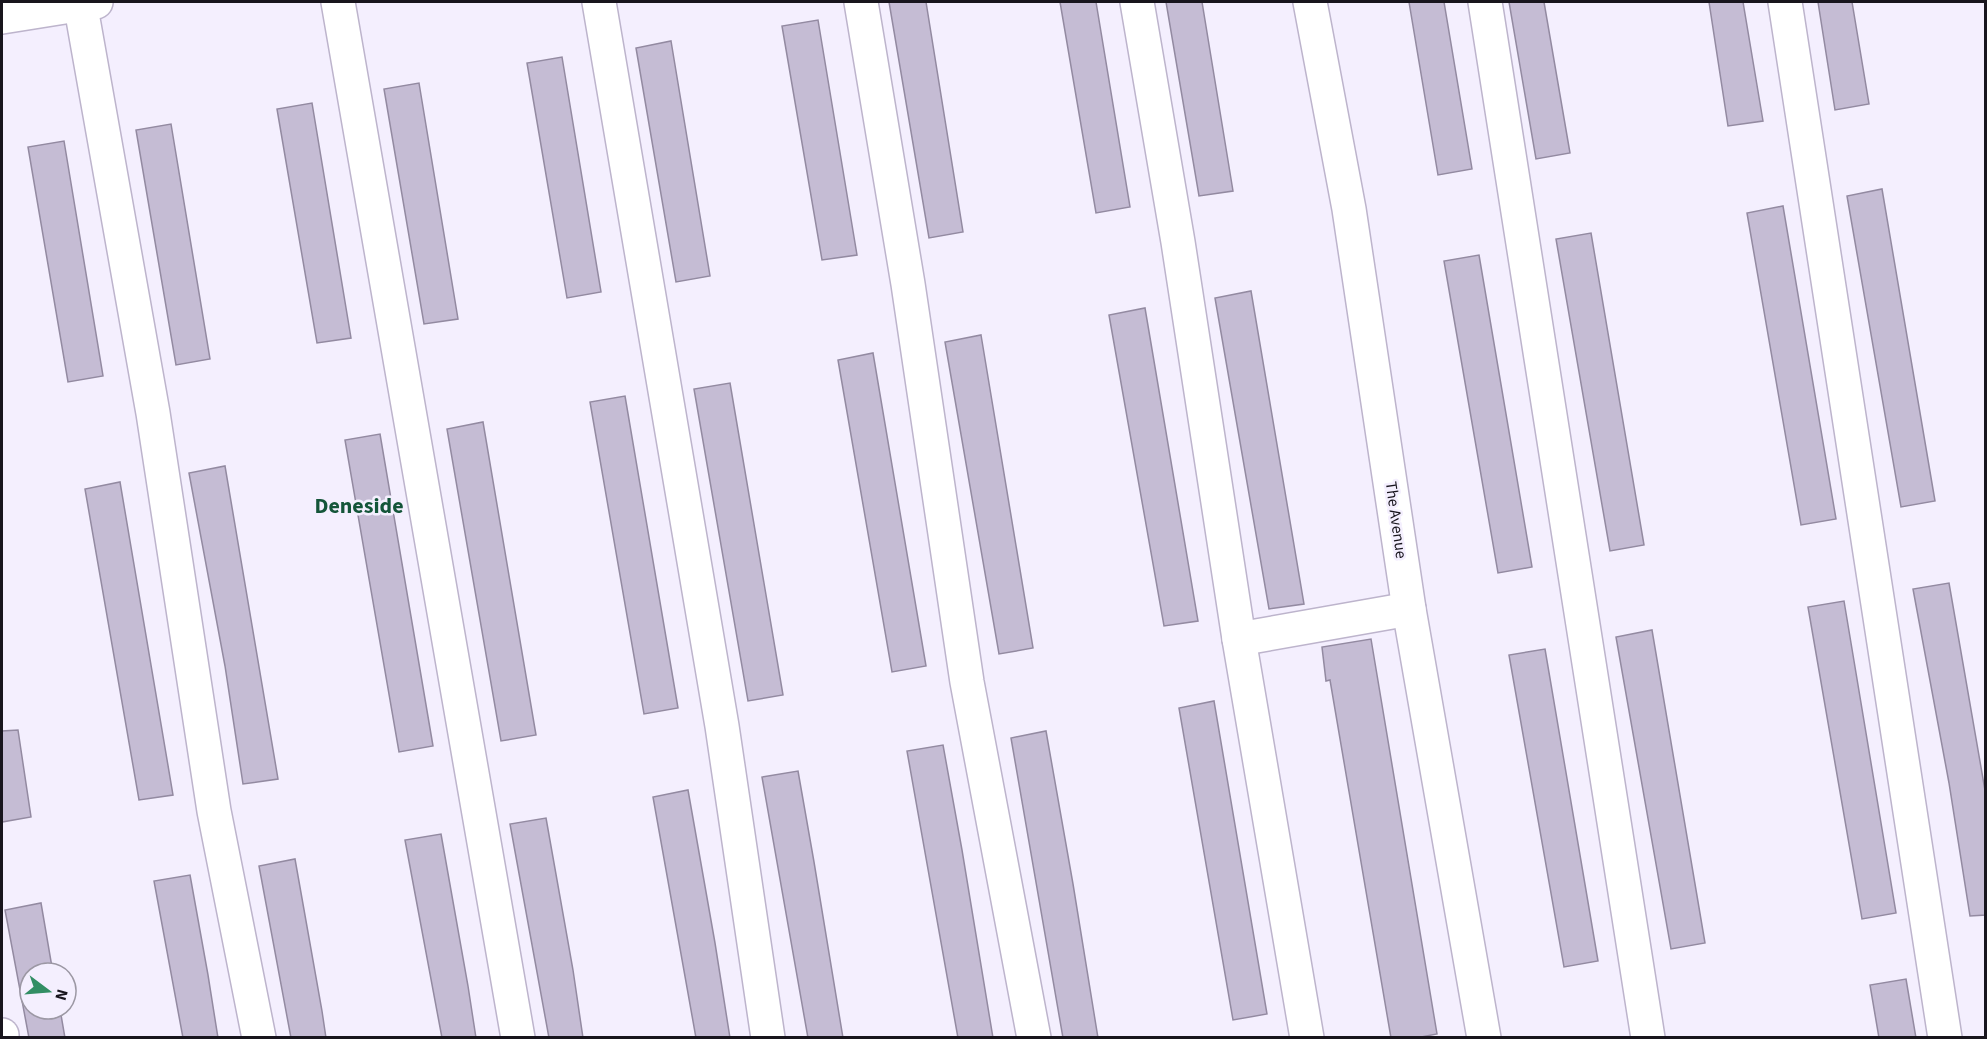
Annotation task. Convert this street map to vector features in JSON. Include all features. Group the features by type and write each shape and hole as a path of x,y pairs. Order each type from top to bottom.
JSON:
{"street":[{"path":"2,16 85,2 153,413 214,811 259,1038"},
{"path":"338,2 518,1038"},
{"path":"599,2 722,726 768,1038"},
{"path":"861,2 906,273 967,682 1034,1038"},
{"path":"1137,2 1178,242 1239,639 1307,1038"},
{"name":"The Avenue","path":"1310,2 1350,209 1409,609 1484,1038"},
{"path":"1485,2 1648,1038"},
{"path":"1785,2 1866,514 1945,1038"},
{"path":"1239,639 1409,609"}],"building":[{"path":"889,2 926,2 963,232 929,238"},
{"path":"1060,2 1096,2 1130,207 1096,213"},
{"path":"1166,2 1202,2 1233,191 1199,196"},
{"path":"1409,2 1444,2 1472,169 1438,175"},
{"path":"1509,2 1544,2 1570,153 1536,159"},
{"path":"1709,2 1743,2 1763,121 1728,126"},
{"path":"1818,2 1852,2 1869,104 1835,110"},
{"path":"818,20 857,255 822,260 782,26"},
{"path":"671,41 710,276 676,282 636,48"},
{"path":"562,57 601,292 567,298 527,63"},
{"path":"419,83 458,319 424,324 384,89"},
{"path":"312,103 351,338 317,343 277,109"},
{"path":"171,124 210,359 176,365 136,130"},
{"path":"64,141 103,376 68,382 28,147"},
{"path":"1882,189 1935,501 1901,507 1847,196"},
{"path":"1783,206 1836,519 1801,525 1747,213"},
{"path":"1591,233 1644,545 1610,551 1556,239"},
{"path":"1479,255 1532,567 1498,573 1444,261"},
{"path":"1251,291 1304,604 1269,609 1215,298"},
{"path":"1145,308 1198,621 1164,626 1109,315"},
{"path":"981,335 1033,648 999,654 945,342"},
{"path":"873,353 926,666 892,672 838,360"},
{"path":"730,383 783,695 748,701 694,389"},
{"path":"625,396 678,708 644,714 590,402"},
{"path":"483,422 536,735 501,741 447,429"},
{"path":"380,434 433,746 399,752 345,440"},
{"path":"225,466 278,779 243,784 225,666 189,473"},
{"path":"120,482 173,795 139,800 85,489"},
{"path":"1949,583 1986,796 1986,915 1970,916 1949,783 1913,589"},
{"path":"1844,601 1896,913 1862,919 1808,607"},
{"path":"1652,630 1705,943 1671,949 1616,637"},
{"path":"1371,639 1437,1034 1416,1038 1391,1038 1330,680 1326,681 1322,647"},
{"path":"1545,649 1598,961 1564,967 1509,655"},
{"path":"1214,701 1267,1014 1233,1020 1179,708"},
{"path":"18,730 31,817 2,822 2,731"},
{"path":"1046,731 1098,1038 1063,1038 1011,738"},
{"path":"943,745 993,1038 958,1038 907,751"},
{"path":"798,771 843,1038 808,1038 762,777"},
{"path":"688,790 730,1038 696,1038 653,797"},
{"path":"546,818 583,1038 549,1038 510,824"},
{"path":"441,834 476,1038 442,1038 405,840"},
{"path":"295,859 326,1038 291,1038 259,866"},
{"path":"190,875 218,1038 183,1038 154,881"},
{"path":"41,903 51,961 18,961 18,979 5,910"},
{"path":"1906,979 1916,1038 1879,1038 1870,985"},
{"path":"26,1021 62,1021 65,1038 29,1038"}],"district":[{"name":"Deneside","path":"359,506"}]}
